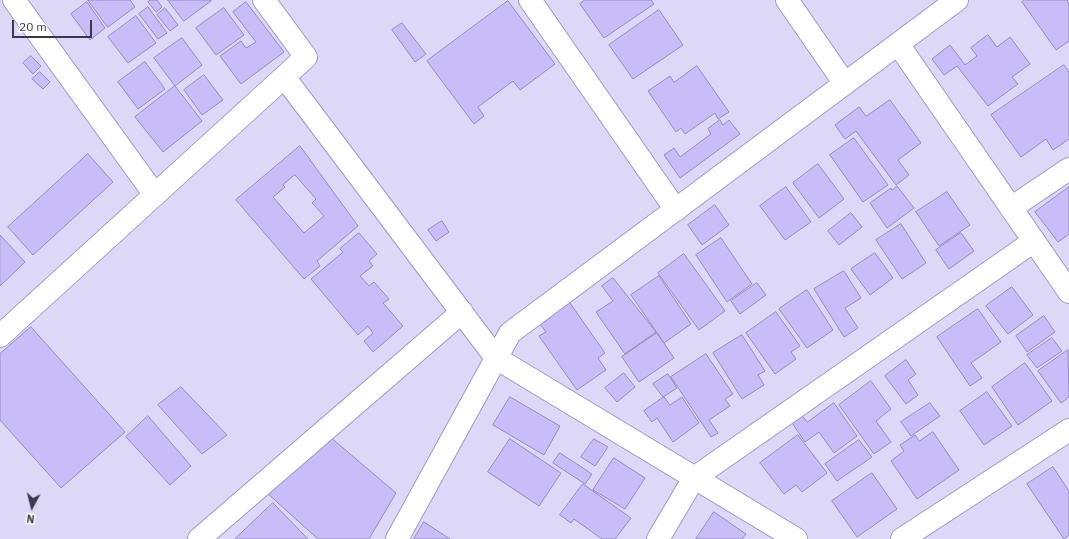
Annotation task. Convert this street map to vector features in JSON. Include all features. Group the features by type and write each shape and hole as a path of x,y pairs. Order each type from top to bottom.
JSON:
{"street":[{"path":"14,0 155,195"},
{"path":"0,336 306,57 264,0"},
{"path":"530,0 676,210"},
{"path":"787,0 845,84"},
{"path":"397,539 510,333 957,0"},
{"path":"898,44 1069,292"},
{"path":"284,78 496,358 796,539"},
{"path":"1011,208 1069,169"},
{"path":"658,539 694,478 1034,241"},
{"path":"199,539 462,312"},
{"path":"902,539 1069,430"}],"building":[{"path":"88,0 130,0 135,7 108,27"},
{"path":"151,0 157,0 162,7 156,12 148,2"},
{"path":"168,0 211,0 211,1 184,21"},
{"path":"585,0 651,0 654,4 604,38 580,4"},
{"path":"1025,0 1067,0 1069,4 1069,41 1056,50 1022,2"},
{"path":"508,1 555,64 520,90 513,81 478,107 484,116 474,124 427,61"},
{"path":"87,2 105,28 90,40 71,14"},
{"path":"246,2 284,52 241,84 220,56 241,41 246,48 256,42 233,12"},
{"path":"148,7 167,33 158,39 139,14"},
{"path":"165,8 178,25 170,31 157,15"},
{"path":"224,8 244,35 216,55 196,28"},
{"path":"659,10 683,45 633,79 609,45"},
{"path":"136,16 156,43 128,63 108,37"},
{"path":"402,23 426,54 415,62 392,30"},
{"path":"988,35 997,47 1010,37 1030,64 1012,77 1018,84 988,106 957,66 944,75 932,59 950,45 965,65 977,56 971,48"},
{"path":"182,38 202,65 175,86 154,58"},
{"path":"31,56 41,66 33,74 23,63"},
{"path":"145,62 165,89 138,109 118,82"},
{"path":"1064,65 1069,72 1069,139 1053,150 1046,139 1021,157 991,115"},
{"path":"697,66 729,112 718,119 715,113 685,134 681,128 676,132 648,91 670,76 674,82"},
{"path":"40,72 50,82 43,89 32,79"},
{"path":"204,75 223,100 202,115 184,90"},
{"path":"175,86 202,121 163,152 135,117"},
{"path":"890,100 921,143 898,160 909,175 896,185 856,131 845,139 835,125 859,107 866,116"},
{"path":"720,120 723,125 729,120 740,134 680,178 664,155 674,148 680,157 711,134 708,129"},
{"path":"854,138 888,185 863,202 830,155"},
{"path":"300,146 358,226 317,261 320,266 304,279 236,200","holes":["295,175 316,199 312,203 324,216 304,233 273,197 285,187 283,185"]},
{"path":"88,154 113,182 33,255 8,227"},
{"path":"818,164 844,199 819,218 793,183"},
{"path":"897,186 914,208 887,228 870,203 891,188 892,190"},
{"path":"786,187 811,222 785,240 760,206"},
{"path":"1069,187 1069,234 1058,242 1035,212"},
{"path":"947,192 970,225 939,246 916,212"},
{"path":"715,205 729,225 702,245 688,225"},
{"path":"851,213 862,227 839,245 828,231"},
{"path":"442,221 449,232 436,241 428,230"},
{"path":"901,224 926,263 902,279 876,240"},
{"path":"359,233 377,254 369,261 373,266 360,276 369,286 374,282 389,299 383,303 403,326 373,352 364,341 373,333 368,326 358,335 311,279 343,252 340,249"},
{"path":"961,233 974,251 949,269 936,250"},
{"path":"0,235 25,262 0,286"},
{"path":"721,238 752,284 727,302 696,255"},
{"path":"875,253 893,278 870,295 851,269"},
{"path":"684,254 725,311 699,330 658,273"},
{"path":"844,271 861,298 845,308 858,328 844,337 814,289"},
{"path":"659,276 691,324 664,343 631,295"},
{"path":"613,278 656,332 625,354 596,312 613,301 602,286"},
{"path":"757,283 766,295 740,314 731,301"},
{"path":"1012,287 1033,315 1008,334 986,306"},
{"path":"807,290 833,330 807,348 779,309"},
{"path":"570,303 605,353 598,358 606,370 577,390 539,336 546,332 540,324"},
{"path":"978,309 1001,342 971,363 982,378 970,386 937,337"},
{"path":"776,312 800,346 791,352 796,359 775,374 746,333"},
{"path":"1044,316 1055,332 1027,352 1016,336"},
{"path":"31,327 125,432 61,488 0,420 0,354"},
{"path":"657,333 674,358 639,382 622,357"},
{"path":"742,335 765,371 758,375 764,385 742,399 713,353"},
{"path":"1052,338 1062,351 1037,368 1027,355"},
{"path":"1068,350 1069,397 1061,403 1038,371"},
{"path":"706,354 733,394 725,399 730,406 709,420 718,433 711,437 671,377"},
{"path":"906,360 916,374 908,380 918,395 906,404 885,376"},
{"path":"1025,363 1052,401 1018,425 992,387"},
{"path":"624,373 635,387 617,402 605,388"},
{"path":"668,374 677,388 663,397 653,384"},
{"path":"871,381 891,409 876,421 891,442 874,454 839,405"},
{"path":"181,387 227,435 202,454 158,405"},
{"path":"987,392 1012,426 984,445 960,411"},
{"path":"510,397 560,426 544,455 493,425"},
{"path":"664,397 670,405 682,397 699,423 673,442 657,418 652,422 644,411"},
{"path":"834,403 857,436 834,453 819,432 805,442 790,420 801,414 807,422"},
{"path":"930,403 940,416 911,436 901,422"},
{"path":"148,416 191,466 170,485 126,437"},
{"path":"933,432 959,470 917,499 891,461 904,451 900,445 915,435 919,441"},
{"path":"798,435 827,473 802,492 796,485 784,494 760,463"},
{"path":"329,436 396,493 369,539 318,539 267,493"},
{"path":"510,439 561,473 539,506 488,472"},
{"path":"594,439 608,447 595,466 581,457"},
{"path":"859,440 872,457 837,481 825,464"},
{"path":"560,453 592,474 585,484 553,463"},
{"path":"614,458 645,478 625,509 593,490"},
{"path":"1053,467 1069,491 1069,535 1064,539 1027,484"},
{"path":"872,473 897,509 857,537 832,501"},
{"path":"583,484 631,518 615,539 602,539 574,519 571,523 560,515"},
{"path":"273,503 308,539 235,539"},
{"path":"714,512 746,534 742,539 696,539"},
{"path":"424,522 450,539 414,539"}]}
